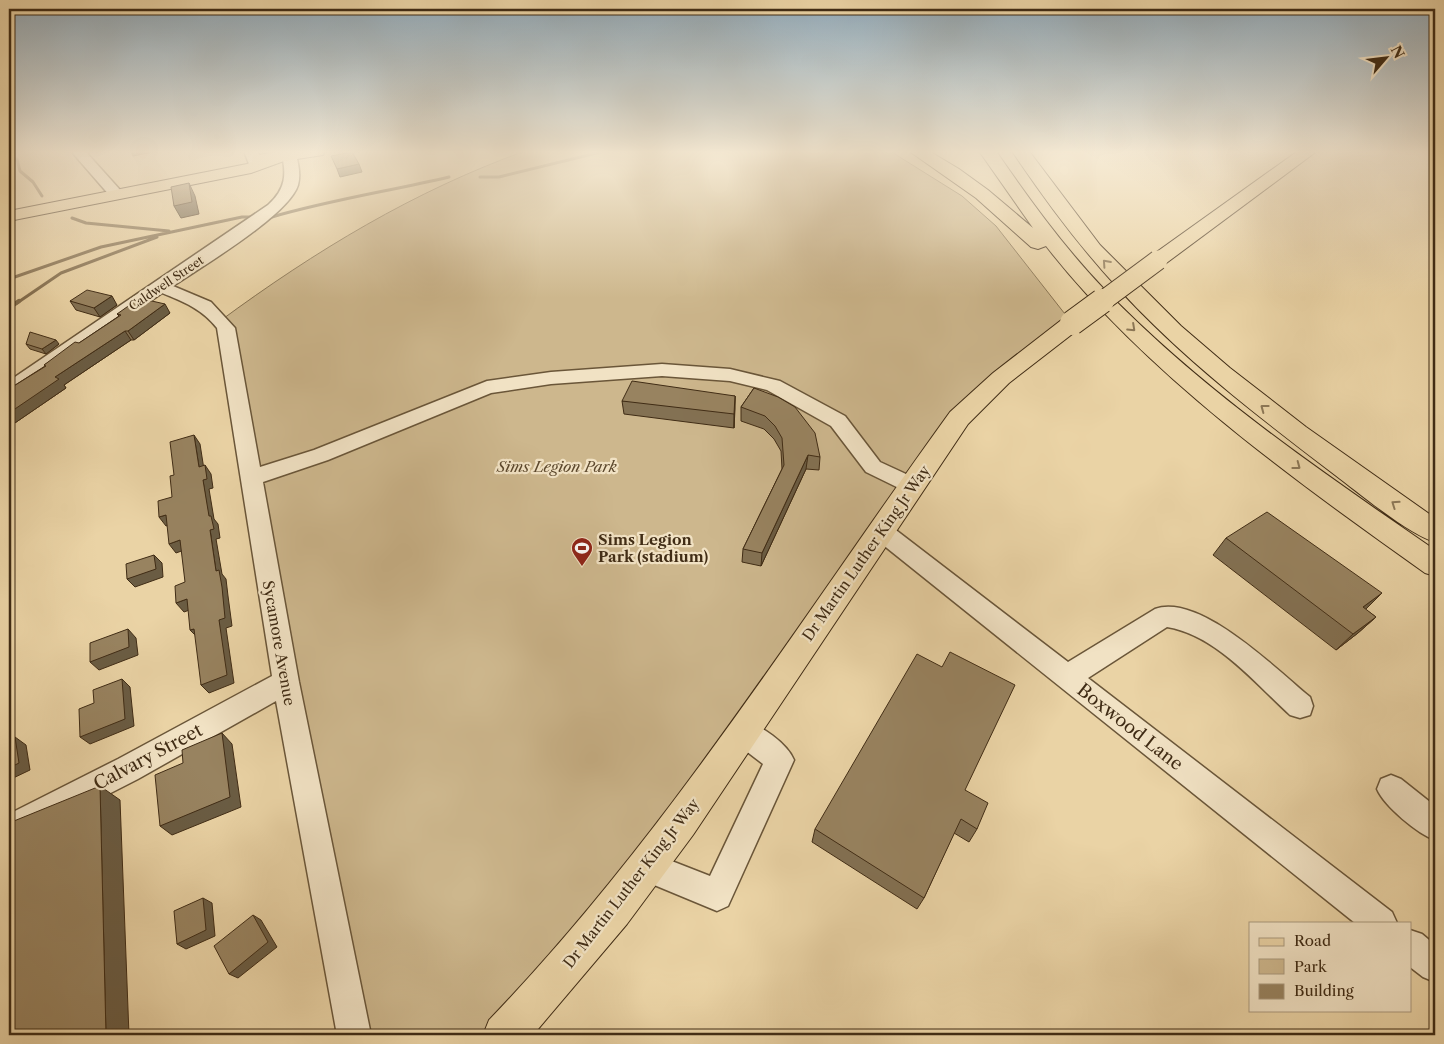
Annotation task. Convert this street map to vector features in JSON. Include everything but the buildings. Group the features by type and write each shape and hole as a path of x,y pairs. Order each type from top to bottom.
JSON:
{"main road":[{"path":"9,216 88,200"},
{"path":"988,200 1027,236 1074,268"},
{"path":"1021,200 1074,268 1130,327 1229,415 1342,500 1435,565"},
{"path":"1054,200 1105,263 1156,316 1230,382 1345,470 1435,531"},
{"name":"Dr Martin Luther King Jr Way","path":"504,1035 542,996 622,899 743,732 880,530 959,418 1001,378 1242,200"}],"street":[{"name":"Caldwell Street","path":"9,390 254,223 284,200"},
{"name":"Sycamore Avenue","path":"160,287 194,300 213,311 226,328 286,682 354,1035"},
{"path":"251,478 321,455 487,387 560,377 662,370 730,375 773,385 838,421 873,467 911,486"},
{"name":"Boxwood Lane","path":"880,530 1380,922"},
{"path":"1067,677 1164,616 1176,616 1199,625 1226,644 1300,706"},
{"name":"Calvary Street","path":"9,830 128,769 286,682"},
{"path":"646,866 717,896 780,760 743,732"},
{"path":"1391,788 1435,825"},
{"path":"1412,948 1435,965"}],"green space":[{"name":"Sims Legion Park","path":"414,200 966,200 996,226 1072,323 1001,378 542,996 504,1035 354,1035 286,682 220,321 329,247"}],"waterway":[{"path":"272,217 345,200"},
{"path":"9,279 101,247 242,217 252,217"},
{"path":"72,218 86,223 169,231"},
{"path":"17,303 61,273 157,237"},
{"path":"9,308 19,301"}],"place":[{"name":"Sims Legion Park (stadium)","path":"582,567"}]}
